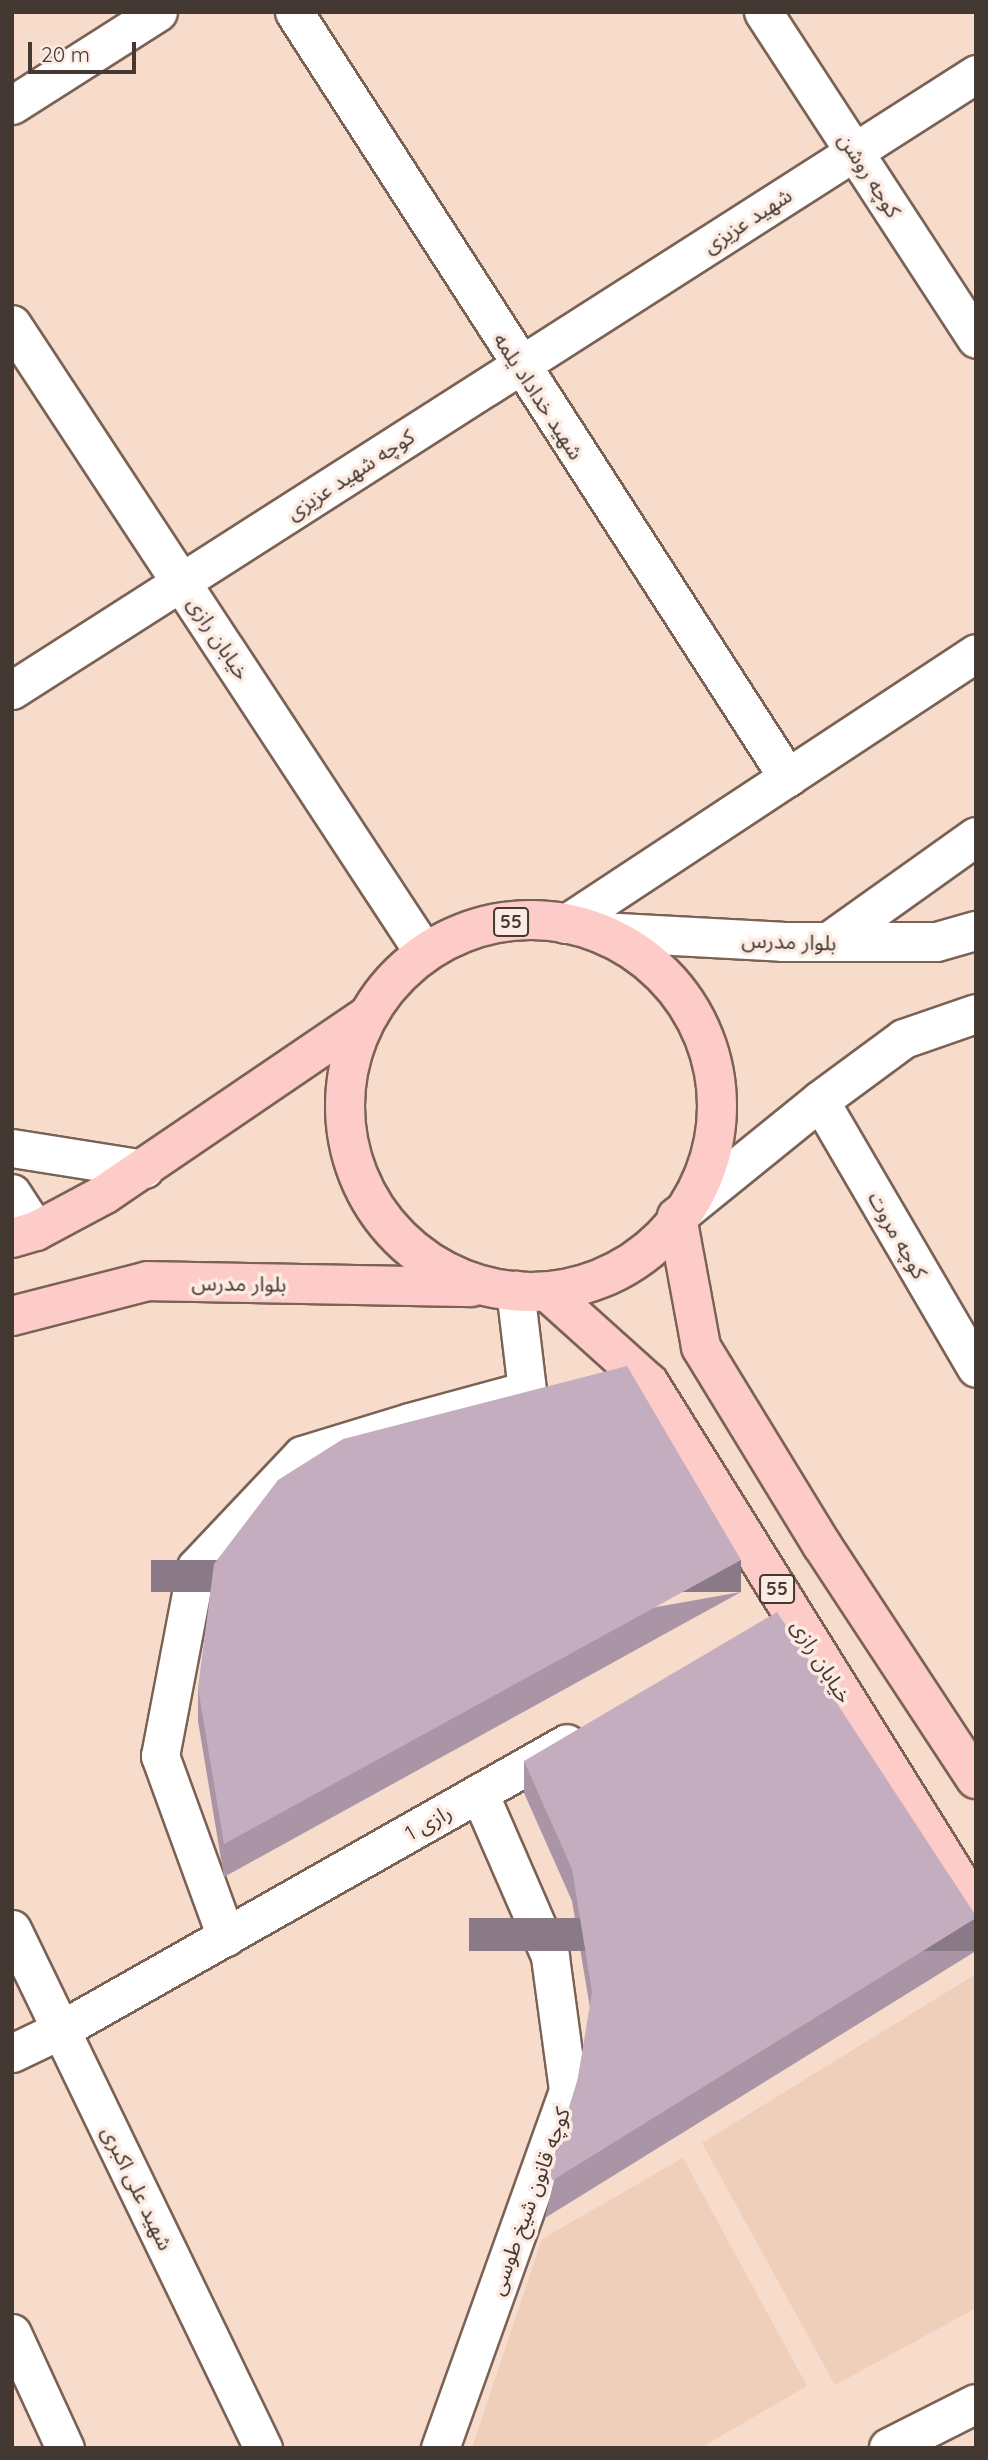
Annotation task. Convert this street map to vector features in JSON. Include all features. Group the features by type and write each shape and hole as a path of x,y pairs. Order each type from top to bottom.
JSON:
{"main road":[{"name":"خیابان رازی","path":"12,325 424,952"},
{"path":"829,942 976,837"},
{"name":"55","path":"541,919 583,928 651,962 690,1007 713,1061 718,1120 704,1178 677,1217 618,1274 532,1292 471,1287 381,1220 355,1172 344,1120 348,1066 367,1016 392,980 424,952 480,926 541,919"},
{"name":"بلوار مدرس","path":"583,928 829,942 937,942 976,931"},
{"path":"976,1014 904,1039 820,1101 677,1217 701,1347 822,1545 976,1779"},
{"name":"55","path":"24,1234 105,1194 367,1016"},
{"path":"12,1194 24,1234"},
{"name":"بلوار مدرس","path":"12,1316 148,1281 471,1287"},
{"name":"خیابان رازی","path":"532,1292 649,1383 781,1621 976,1908"},
{"path":"889,2448 976,2404"}],"street":[{"path":"12,105 158,12"},
{"name":"شهید خداداد یلمه","path":"294,12 519,366 788,778"},
{"name":"کوچه روشن","path":"763,12 976,339"},
{"name":"شهید عزیزی","path":"519,366 976,74"},
{"name":"کوچه شهید عزیزی","path":"12,690 519,366"},
{"path":"583,928 788,778 976,653"},
{"name":"کوچه مروت","path":"820,1101 976,1368"},
{"path":"12,1148 144,1169"},
{"path":"226,1937 160,1756 196,1567 302,1455 527,1390 532,1292"},
{"name":"رازی 1","path":"12,2053 62,2029 600,1724"},
{"name":"کوچه قانون شیخ طوسی","path":"440,2448 568,2090 550,1956 479,1793"},
{"name":"شهید علی اکبری","path":"12,1929 263,2448"},
{"path":"12,2333 65,2448"}],"shaded area":[{"path":"976,1974 976,2308 835,2385 702,2143"},
{"path":"683,2158 807,2386 700,2448 472,2448 542,2239"}],"building":[{"path":"627,1366 741,1560 224,1844 198,1688 214,1564 278,1480 343,1439"},
{"path":"777,1612 976,1918 545,2185 578,2078 592,1992 572,1869 524,1761"}]}
